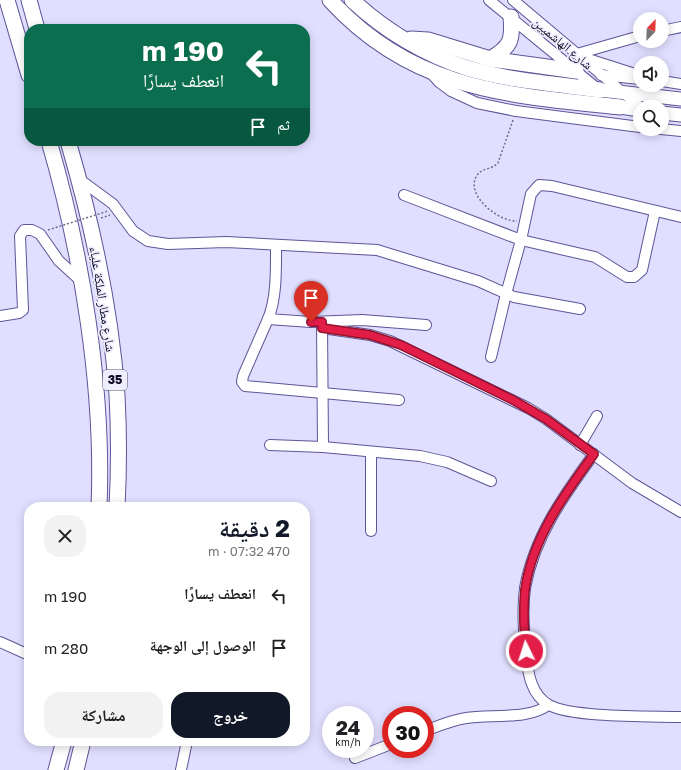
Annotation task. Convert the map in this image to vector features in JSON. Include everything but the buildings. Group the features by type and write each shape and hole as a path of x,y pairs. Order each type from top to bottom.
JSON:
{"highway":[{"path":"7,0 24,59"},
{"path":"29,0 36,24"},
{"path":"330,0 372,38 430,72 469,85 512,95 622,100"},
{"path":"352,0 377,22 406,40 455,64 506,77 600,90"},
{"path":"0,12 8,30 22,52"},
{"path":"490,59 504,50 510,43 512,34 511,17"},
{"path":"406,40 428,40 490,59 576,71"},
{"name":"شارع مطار الملكة علياء","path":"50,146 81,281 95,391 99,437 99,502"},
{"name":"شارع مطار الملكة علياء","path":"69,146 79,179 92,208 116,386 118,424 117,502"},
{"path":"56,770 63,746"},
{"path":"76,770 82,746"}],"main road":[{"path":"600,90 633,106"},
{"path":"622,100 681,99"},
{"path":"669,114 681,115"}],"street":[{"name":"شارع الهاشميين","path":"489,0 600,90"},
{"name":"شارع الهاشميين","path":"513,0 603,75 622,100 633,104"},
{"path":"669,30 681,27"},
{"path":"579,55 633,38"},
{"path":"579,55 633,73"},
{"path":"576,71 633,78"},
{"path":"430,72 445,87 467,100 494,108 633,126"},
{"path":"669,82 681,84"},
{"path":"669,130 681,131"},
{"path":"79,179 113,204 133,231 148,241 168,244 226,242 386,251 478,281 514,297 580,309"},
{"path":"491,357 533,191 539,185 681,218"},
{"path":"92,208 96,191"},
{"path":"404,195 521,240 595,258 606,262 624,276 634,277 642,270 655,211"},
{"path":"0,316 19,314 23,310 20,236 22,231 28,230 40,234 62,265 81,281"},
{"path":"276,245 273,303 268,319 243,376 243,384 255,388 323,392 399,400"},
{"path":"62,265 74,264 77,259"},
{"path":"268,319 322,325 370,335 401,345 513,400 546,419 632,483 681,512"},
{"path":"322,325 362,320 426,325"},
{"path":"322,325 323,447"},
{"path":"580,445 597,416"},
{"path":"270,445 323,447 435,459 466,469 492,481"},
{"path":"371,453 371,531"},
{"path":"594,454 568,490 542,536 525,589 524,622 527,666 531,685 538,697 548,705 559,710 578,713 681,717"},
{"path":"0,642 24,653"},
{"path":"434,728 466,718 538,711 548,705"},
{"path":"181,770 186,746"}],"path":[{"path":"516,111 498,163 481,171 475,178 474,185 476,195 498,217 512,221 526,218"},
{"path":"48,230 108,211 110,215 99,218 92,208"}],"route":[{"path":"311,322 322,322 322,328 370,335 401,345 513,400 546,419 594,454 553,514 535,554 525,589 524,622 526,651"}]}
